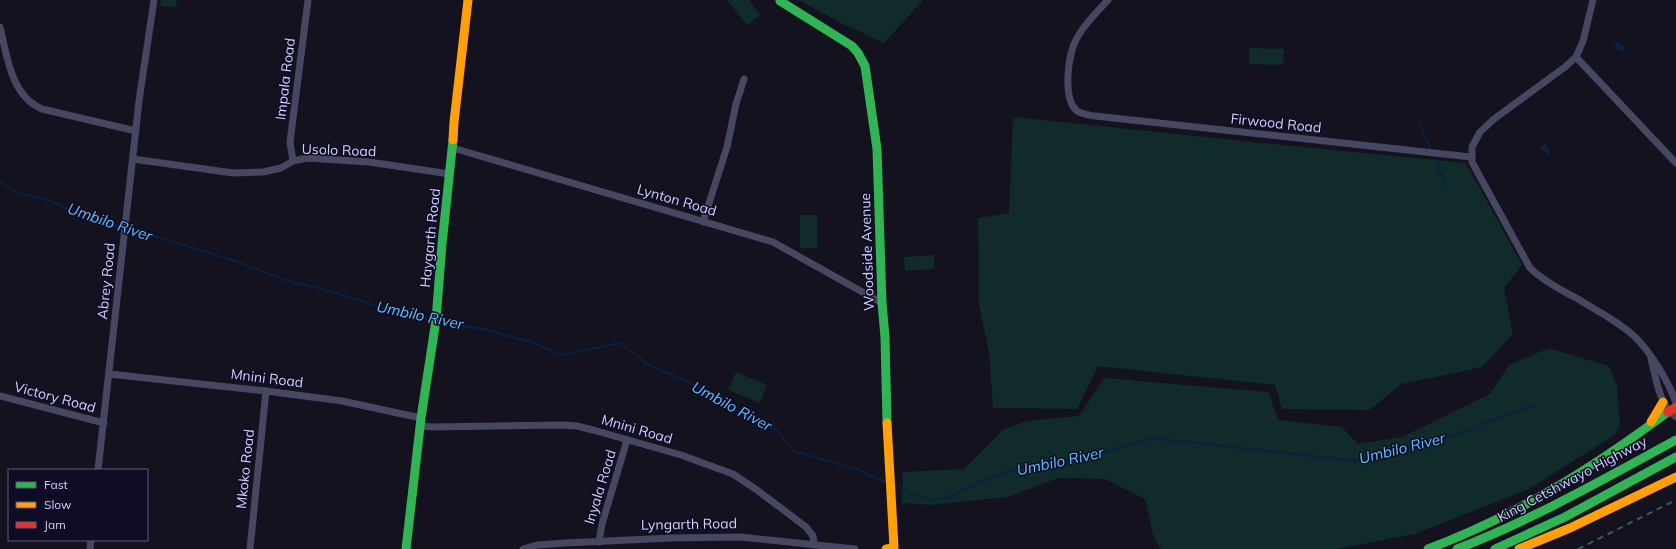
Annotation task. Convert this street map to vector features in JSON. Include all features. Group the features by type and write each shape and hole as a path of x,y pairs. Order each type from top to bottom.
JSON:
{"main road":[{"name":"Haygarth Road","path":"406,549 420,422 437,302 453,148 454,122 468,0"},
{"name":"Woodside Avenue","path":"780,1 847,42 856,49 865,66 877,149 882,304 885,337 885,392 890,500 890,548"},
{"path":"1649,426 1663,402"},
{"path":"1428,549 1492,522 1536,500 1592,467 1649,426 1673,412"},
{"name":"King Cetshwayo Highway","path":"1457,549 1496,534 1553,508 1676,440"},
{"name":"King Cetshwayo Highway","path":"1495,549 1565,517 1676,457"},
{"path":"1519,549 1570,528 1676,477"}],"street":[{"name":"Abrey Road","path":"98,469 136,131 154,0"},
{"name":"Impala Road","path":"294,161 290,142 308,0"},
{"name":"Firwood Road","path":"1108,0 1082,30 1073,47 1069,92 1071,103 1079,112 1085,115 1471,158"},
{"path":"1593,0 1583,41 1576,57 1565,67 1486,126 1473,143 1471,158 1475,168 1530,268 1553,286 1621,325 1638,340 1664,377 1676,403"},
{"path":"0,27 14,78 23,95 31,104 42,109 136,131"},
{"path":"1576,57 1676,163"},
{"path":"703,222 727,147 736,104 744,79"},
{"name":"Lynton Road","path":"453,148 773,242 882,304"},
{"name":"Usolo Road","path":"133,159 204,169 252,173 281,168 294,161 307,158 369,162 450,174"},
{"path":"1650,357 1663,402 1673,412"},
{"name":"Mnini Road","path":"109,374 342,401 420,422 433,428 498,425 570,425 593,430 681,455 737,476 806,527 813,536 814,544"},
{"name":"Mkoko Road","path":"250,549 266,391"},
{"name":"Victory Road","path":"0,396 104,423"},
{"name":"Inyala Road","path":"595,544 628,440"},
{"name":"Lyngarth Road","path":"523,549 537,545 565,546 672,538 740,537 855,549"}],"green space":[{"path":"161,0 177,0 176,7 160,6"},
{"path":"727,0 749,0 760,15 747,25"},
{"path":"799,0 923,0 884,43 843,24"},
{"path":"1249,48 1284,49 1283,65 1249,64"},
{"path":"1013,117 1466,163 1522,265 1504,288 1513,334 1482,367 1402,384 1369,410 1282,409 1275,385 1098,366 1077,409 993,408 989,352 979,305 978,218 1009,213"},
{"path":"800,215 817,215 817,248 800,248"},
{"path":"934,255 934,269 905,271 904,257"},
{"path":"1549,348 1609,366 1617,386 1620,425 1615,435 1529,489 1415,534 1337,549 1161,549 1154,538 1145,499 1105,479 1058,478 1008,497 931,505 902,503 903,472 964,469 1003,430 1026,421 1079,416 1104,378 1269,392 1278,420 1342,427 1358,444 1402,437 1490,394 1509,365"},
{"path":"736,372 767,385 760,403 728,390"}],"water":[{"path":"1616,43 1624,46 1625,49 1623,52 1614,47"},
{"path":"1545,143 1551,151 1547,155 1540,147"}],"waterway":[{"path":"1419,122 1430,148"},
{"path":"1435,159 1446,187"},
{"name":"Umbilo River","path":"0,182 18,193 51,201 90,219 145,233 238,262 285,280 326,290 396,312 432,320"},
{"name":"Umbilo River","path":"438,322 483,329 534,343 561,355 620,343 649,365 722,397 741,413 777,430 793,451 857,469 870,476 887,482"},
{"name":"Umbilo River","path":"893,484 921,497 932,500 946,498 990,478 1024,466 1089,457 1153,438 1357,461 1444,439 1536,404"}],"railway":[{"path":"1578,549 1676,500"}],"traffic: fast":[{"path":"780,1 852,46 858,53 865,66 877,149 887,423"},
{"path":"406,549 421,418 436,320 453,140"},
{"path":"1428,549 1493,521 1553,489 1611,453 1668,412"},
{"path":"1457,549 1541,512 1676,440"},
{"path":"1495,549 1565,517 1676,457"}],"traffic: slow":[{"path":"453,140 468,0"},
{"path":"1651,422 1663,402"},
{"path":"886,549 894,547 887,423"},
{"path":"1519,549 1570,528 1676,477"}],"traffic: jam":[{"path":"1668,412 1676,407"}]}
